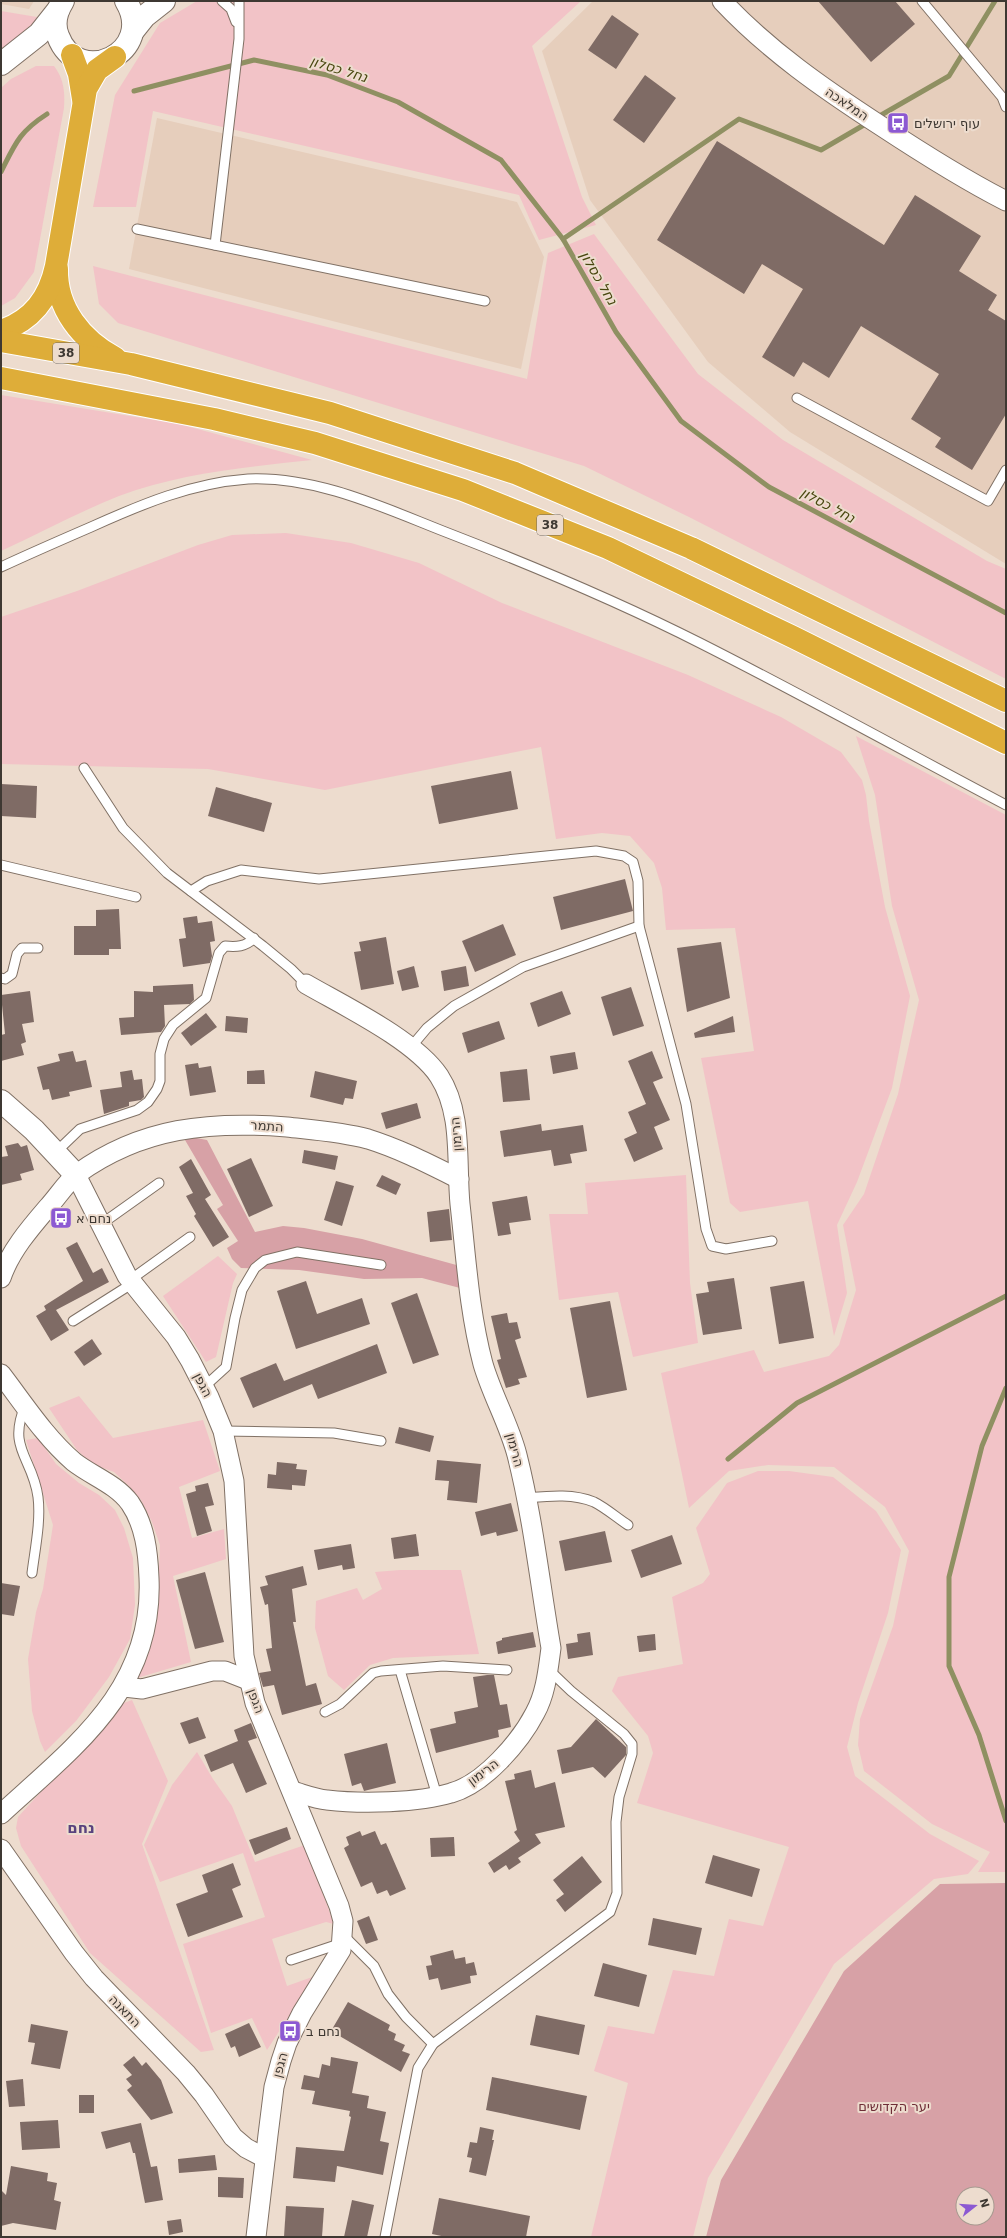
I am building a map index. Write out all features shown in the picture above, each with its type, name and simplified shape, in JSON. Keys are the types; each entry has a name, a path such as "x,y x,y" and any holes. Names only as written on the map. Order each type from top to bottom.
{"highway":[{"path":"70,54 81,83 83,106"},
{"path":"1,331 19,323 37,310 49,290 58,256 86,89 94,74 115,57"},
{"path":"58,256 59,287 67,312 74,323 82,334 104,351 131,364"},
{"name":"38","path":"1,341 131,364 330,413 515,473 691,548 1006,701"},
{"name":"38","path":"1,378 214,419 299,439 463,490 608,548 793,637 1006,743"}],"street":[{"path":"126,1 132,12 133,30"},
{"path":"6,60 45,46 56,47 70,54 93,62 104,61 115,57 126,46 133,30 145,16 164,1"},
{"name":"המלאכה","path":"722,1 776,53 849,106 934,161 1006,201"},
{"path":"60,6 56,22 57,33 61,43 70,54"},
{"path":"6,60 39,34 60,6"},
{"name":"הרימון","path":"292,1791 326,1800 380,1801 436,1796 452,1793 480,1778 508,1753 535,1713 547,1680 551,1648 517,1456 507,1421 484,1367 476,1334 459,1179 454,1112 450,1096 438,1075 422,1055 306,984"},
{"path":"1,1101 55,1152 76,1175 36,1221 17,1247 1,1278"},
{"name":"התמר","path":"76,1175 129,1144 158,1134 190,1127 235,1124 320,1130 367,1139 414,1156 459,1179"},
{"name":"הגפן","path":"76,1175 100,1224 132,1282 176,1337 204,1387 222,1431 234,1481 242,1637 248,1680 255,1703 339,1906 343,1922 343,1939 335,1962 302,2013 287,2043 274,2087 256,2237"},
{"path":"1,1374 55,1444 75,1463 115,1489 129,1503 139,1520 148,1559 148,1619 141,1648 124,1687 88,1732 1,1814"},
{"path":"124,1687 142,1689 212,1671 225,1671 248,1680"},
{"name":"התאנה","path":"1,1849 74,1953 94,1978 186,2073 204,2095 233,2137 246,2148 265,2158"}],"lane":[{"path":"222,1 231,9 237,24 239,39"},
{"path":"215,245 239,39 239,1"},
{"path":"922,1 1002,97 1006,108"},
{"path":"137,229 485,301"},
{"path":"797,398 988,501 1006,470"},
{"path":"1,567 135,508 185,490 208,484 251,479 311,485 349,496 422,522 522,562 615,602 738,662 1006,805"},
{"path":"84,768 123,828 167,873 254,938 291,969 306,984"},
{"path":"192,891 207,881 241,870 319,879 596,850 624,856 634,862 638,881 639,926 686,1104 706,1229 712,1246 726,1249 772,1241"},
{"path":"1,865 136,897"},
{"path":"411,1047 428,1028 454,1006 523,967 639,926"},
{"path":"55,1152 80,1129 137,1110 148,1102 157,1090 160,1081 160,1054 164,1039 173,1025 206,998 219,953 225,946 238,947 249,943 254,938"},
{"path":"1,978 5,979 12,974 17,954 22,948 38,948"},
{"path":"100,1224 159,1183"},
{"path":"72,1321 132,1282 190,1236"},
{"path":"204,1387 226,1367 242,1290 255,1268 265,1260 297,1252 381,1265"},
{"path":"25,1406 18,1422 17,1433 38,1496 38,1520 32,1573"},
{"path":"222,1431 334,1433 381,1441"},
{"path":"525,1498 559,1495 580,1498 594,1502 628,1525"},
{"path":"326,1712 340,1704 373,1673 442,1666 507,1670"},
{"path":"385,2237 418,2068 433,2044 610,1912 617,1893 616,1822 619,1797 632,1754 632,1744 624,1734 571,1691 548,1669"},
{"path":"400,1670 436,1796"},
{"path":"291,1960 343,1939 374,1966 388,1994 406,2017 433,2044"}],"shaded area":[{"path":"1,1 34,1 29,9 1,4"},
{"path":"197,1 581,1 532,46 582,197 596,225 539,240 519,195 153,111 136,207 93,207 115,95 160,23"},
{"path":"593,1 1006,1 1006,564 790,432 708,362 590,200 542,51"},
{"path":"1,11 43,18 1,49"},
{"path":"36,66 54,66 62,81 64,108 34,272 15,298 1,306 1,88 11,79"},
{"path":"157,118 517,202 544,257 521,369 129,269"},
{"path":"594,234 698,374 783,440 987,561 1006,569 1006,679 689,517 584,466 118,323 99,304 93,266 527,379 548,253"},
{"path":"1,395 179,424 312,460 214,472 190,476 142,488 89,509 1,551"},
{"path":"286,533 351,543 419,563 502,603 688,675 781,717 841,752 862,780 866,795 869,821 885,907 910,996 892,1088 857,1182 837,1225 847,1293 834,1336 808,1201 740,1212 730,1203 701,1058 754,1051 735,928 666,930 662,888 654,863 630,836 602,833 556,839 541,747 325,790 208,769 1,764 1,617 77,591 198,545 232,535"},
{"path":"856,736 1006,815 1006,1872 978,1872 990,1852 932,1824 864,1771 858,1745 860,1719 893,1626 909,1551 885,1507 834,1467 768,1465 729,1471 689,1508 661,1373 754,1350 764,1372 829,1356 839,1345 856,1290 843,1225 864,1194 898,1094 919,1000 892,906 875,795"},
{"path":"686,1175 690,1283 698,1343 633,1357 618,1292 559,1300 549,1214 588,1214 585,1183"},
{"path":"218,1256 237,1274 233,1283 216,1357 206,1362 163,1296"},
{"path":"79,1396 113,1438 203,1420 220,1471 179,1487 192,1538 224,1529 226,1559 173,1576 191,1662 137,1678 157,1620 160,1545 152,1522 141,1500 114,1472 92,1464 77,1450 49,1408"},
{"path":"38,1438 56,1464 79,1483 99,1495 115,1510 124,1528 133,1558 135,1605 130,1639 109,1677 76,1721 45,1752 40,1741 32,1711 28,1659 36,1612 43,1589 53,1525 26,1440"},
{"path":"758,1471 789,1471 833,1477 876,1511 901,1550 888,1613 858,1703 847,1747 855,1776 930,1834 979,1861 968,1874 934,1879 834,1964 708,2178 693,2237 591,2237 628,2083 594,2071 608,2026 654,2034 673,1970 714,1976 729,1919 763,1926 789,1847 637,1803 653,1753 648,1736 612,1691 618,1677 683,1664 672,1597 703,1583 710,1574 696,1528 727,1483"},
{"path":"400,1570 461,1570 479,1654 393,1658 370,1665 344,1690 328,1676 315,1628 316,1601 357,1588 363,1600 382,1589 375,1572"},
{"path":"132,1700 168,1781 142,1844 214,2050 201,2052 90,1953 21,1846 16,1828 18,1817 121,1704"},
{"path":"197,1752 213,1779 232,1806 255,1862 305,1845 334,1924 326,1922 272,1939 287,1986 315,1976 267,2050 252,2018 211,2033 183,1944 265,1917 243,1853 160,1882 144,1845 172,1785"}],"green space":[{"path":"191,1137 207,1140 255,1232 283,1226 304,1228 362,1239 460,1266 460,1288 422,1278 364,1279 299,1270 241,1268 232,1259 227,1248 238,1241 217,1209 223,1205 185,1140"},
{"name":"יער הקדושים","path":"1006,1883 1006,2237 706,2237 721,2180 844,1971 940,1884"}],"building":[{"path":"818,1 895,1 915,24 871,62"},
{"path":"612,15 639,34 616,69 588,50"},
{"path":"645,75 676,98 644,143 613,120"},
{"path":"717,141 884,245 915,195 981,236 959,271 997,295 988,310 1006,321 1006,414 972,470 935,447 941,438 911,419 939,374 861,326 829,378 803,362 794,377 762,357 803,289 762,264 744,294 657,240"},
{"path":"511,771 518,809 439,824 431,786"},
{"path":"1,784 37,786 36,818 1,816"},
{"path":"216,787 272,803 264,832 208,816"},
{"path":"625,879 633,911 561,930 553,897"},
{"path":"119,909 121,949 109,949 109,955 74,955 74,926 96,926 96,910"},
{"path":"197,916 198,923 212,921 215,941 210,942 212,956 210,963 183,967 179,939 186,938 183,918"},
{"path":"503,924 516,955 475,972 462,941"},
{"path":"386,937 394,984 361,990 354,952 361,951 359,942"},
{"path":"721,942 730,998 687,1012 677,948"},
{"path":"414,966 419,987 402,991 397,971"},
{"path":"466,966 469,986 444,991 441,971"},
{"path":"193,984 194,1000 190,1004 164,1005 165,1026 161,1032 121,1035 119,1018 134,1017 134,991 153,992 153,986"},
{"path":"631,987 644,1026 613,1036 601,997"},
{"path":"30,991 34,1022 22,1024 26,1042 21,1044 24,1055 1,1061 1,1035 5,1034 1,995"},
{"path":"562,991 571,1014 538,1027 530,1003"},
{"path":"206,1013 217,1027 191,1046 181,1033"},
{"path":"226,1016 248,1018 247,1033 225,1031"},
{"path":"733,1016 735,1032 695,1038 694,1033"},
{"path":"499,1021 505,1039 468,1053 462,1033"},
{"path":"73,1051 76,1062 86,1060 92,1087 69,1092 70,1096 52,1100 49,1089 43,1090 37,1067 60,1061 58,1054"},
{"path":"652,1051 663,1078 653,1082 670,1120 654,1127 663,1149 634,1162 624,1139 637,1133 628,1112 646,1104 628,1061"},
{"path":"575,1052 578,1069 553,1074 550,1056"},
{"path":"198,1063 199,1068 211,1066 216,1092 190,1096 185,1065"},
{"path":"527,1069 530,1100 503,1102 500,1072"},
{"path":"132,1070 134,1080 142,1079 144,1097 141,1100 129,1102 129,1106 104,1114 100,1090 122,1087 120,1072"},
{"path":"264,1070 265,1084 247,1084 247,1071"},
{"path":"315,1071 357,1081 353,1099 345,1098 343,1105 310,1097"},
{"path":"417,1103 421,1118 386,1129 381,1113"},
{"path":"541,1124 542,1131 583,1125 587,1151 570,1154 572,1163 554,1166 551,1150 504,1157 500,1131"},
{"path":"18,1143 21,1147 27,1145 34,1170 20,1174 22,1180 1,1185 1,1157 8,1156 5,1146"},
{"path":"304,1150 338,1156 335,1170 302,1163"},
{"path":"251,1158 273,1206 249,1217 227,1169"},
{"path":"191,1159 211,1195 205,1199 229,1237 213,1247 194,1216 196,1214 186,1196 193,1193 179,1167"},
{"path":"382,1175 401,1184 396,1195 376,1186"},
{"path":"336,1181 354,1186 342,1226 324,1220"},
{"path":"527,1196 531,1220 509,1223 511,1234 498,1236 492,1202"},
{"path":"449,1209 452,1240 430,1242 427,1212"},
{"path":"77,1242 93,1273 102,1268 109,1282 56,1310 69,1330 51,1341 36,1316 46,1310 44,1306 83,1281 66,1248"},
{"path":"734,1278 742,1329 703,1335 696,1294 709,1292 707,1282"},
{"path":"306,1281 317,1314 362,1298 370,1324 296,1349 277,1291"},
{"path":"804,1281 814,1338 779,1344 770,1287"},
{"path":"417,1293 439,1355 413,1364 391,1303"},
{"path":"610,1301 627,1390 587,1398 570,1308"},
{"path":"507,1313 509,1323 517,1322 521,1338 515,1340 527,1377 518,1379 520,1384 506,1388 497,1360 501,1359 491,1316"},
{"path":"92,1339 102,1354 84,1366 74,1352"},
{"path":"377,1344 387,1373 318,1399 312,1384 253,1408 240,1378 276,1363 284,1381"},
{"path":"399,1427 434,1436 430,1452 395,1443"},
{"path":"437,1460 481,1464 477,1503 447,1500 449,1481 435,1480"},
{"path":"277,1462 297,1464 296,1469 307,1470 305,1486 292,1485 292,1490 267,1488 268,1474 276,1475"},
{"path":"208,1483 214,1505 205,1507 212,1531 197,1536 186,1494 196,1491 195,1486"},
{"path":"511,1503 518,1531 497,1536 496,1532 481,1536 475,1512"},
{"path":"605,1531 612,1562 565,1571 559,1541"},
{"path":"416,1534 419,1556 394,1559 391,1538"},
{"path":"672,1535 682,1564 641,1578 631,1550"},
{"path":"351,1544 355,1568 343,1570 342,1565 318,1570 314,1550"},
{"path":"303,1566 307,1585 292,1589 296,1622 293,1622 306,1686 316,1683 322,1704 282,1715 274,1685 263,1687 259,1673 271,1671 266,1649 272,1648 268,1604 265,1605 260,1587 268,1585 265,1576"},
{"path":"205,1572 224,1642 195,1649 176,1580"},
{"path":"1,1583 20,1586 14,1616 1,1614"},
{"path":"533,1632 536,1647 498,1654 496,1642 502,1640 502,1638"},
{"path":"590,1632 593,1655 568,1659 566,1644 578,1642 577,1634"},
{"path":"655,1634 656,1650 639,1652 637,1636"},
{"path":"494,1675 500,1705 507,1704 511,1727 498,1730 499,1737 436,1753 430,1729 456,1723 454,1712 478,1707 473,1677"},
{"path":"198,1717 206,1738 189,1744 180,1723"},
{"path":"596,1719 626,1747 626,1755 605,1778 593,1767 562,1774 557,1750 571,1747"},
{"path":"251,1723 257,1738 248,1741 267,1784 246,1793 233,1763 211,1772 204,1755 238,1741 234,1730"},
{"path":"387,1743 396,1783 364,1791 361,1783 352,1786 344,1754"},
{"path":"531,1770 535,1788 555,1782 565,1827 535,1834 541,1843 518,1858 521,1862 509,1870 506,1865 494,1873 488,1863 520,1841 514,1832 517,1830 505,1781 515,1779 514,1774"},
{"path":"287,1827 291,1839 255,1855 249,1840"},
{"path":"360,1831 362,1836 375,1831 381,1845 386,1843 406,1889 390,1896 387,1890 377,1894 372,1882 361,1887 344,1848 349,1845 346,1837"},
{"path":"454,1837 455,1856 431,1857 430,1838"},
{"path":"713,1855 760,1869 752,1897 705,1883"},
{"path":"582,1856 602,1882 565,1912 556,1900 564,1894 553,1880"},
{"path":"233,1863 241,1885 232,1889 243,1917 188,1937 176,1904 208,1892 202,1875"},
{"path":"369,1916 378,1940 366,1944 357,1921"},
{"path":"653,1918 702,1928 696,1955 648,1945"},
{"path":"453,1950 455,1959 465,1957 466,1964 474,1962 477,1975 470,1976 471,1983 441,1990 438,1978 429,1980 426,1966 432,1965 430,1956"},
{"path":"603,1963 647,1975 639,2007 594,1996"},
{"path":"348,2002 390,2025 388,2030 396,2034 394,2040 405,2045 402,2051 410,2054 401,2072 331,2031"},
{"path":"536,2015 585,2025 579,2055 530,2045"},
{"path":"249,2023 261,2047 239,2057 235,2046 231,2048 225,2034"},
{"path":"31,2024 68,2031 60,2069 31,2064 35,2043 28,2042"},
{"path":"134,2056 142,2066 146,2062 161,2080 173,2113 151,2120 127,2090 132,2086 126,2079 132,2075 123,2065"},
{"path":"331,2057 358,2062 352,2093 369,2096 367,2108 386,2112 380,2141 389,2143 383,2175 337,2166 335,2182 293,2178 296,2147 344,2151 351,2117 349,2116 350,2111 312,2104 315,2091 301,2089 304,2075 319,2078 322,2064 330,2066"},
{"path":"492,2077 587,2096 580,2130 486,2110"},
{"path":"23,2079 25,2106 9,2107 6,2081"},
{"path":"79,2095 94,2095 94,2113 79,2113"},
{"path":"58,2120 60,2148 22,2150 20,2122"},
{"path":"141,2123 151,2167 157,2166 163,2200 145,2203 135,2153 133,2153 130,2142 106,2149 101,2132"},
{"path":"480,2127 494,2130 492,2140 494,2140 486,2176 469,2172 472,2158 467,2157 470,2142 477,2143"},
{"path":"215,2155 217,2170 179,2173 178,2159"},
{"path":"11,2166 48,2173 47,2181 57,2183 54,2200 61,2202 56,2230 13,2223 1,2226 1,2190 6,2195"},
{"path":"218,2177 244,2178 243,2198 218,2197"},
{"path":"439,2198 530,2216 526,2237 446,2237 432,2234"},
{"path":"352,2200 374,2205 367,2237 344,2237"},
{"path":"286,2206 324,2208 322,2237 284,2237"},
{"path":"181,2219 183,2232 169,2235 167,2221"}],"waterway":[{"path":"876,118 949,76 995,1"},
{"name":"נחל כסלון","path":"134,91 254,60 327,75 398,102 501,160 563,239 616,332 681,421 769,487 1006,613"},
{"name":"נחל כסלון","path":"1,172 19,139 30,127 47,114"},
{"path":"563,239 739,119 821,150 869,122"},
{"path":"728,1459 797,1403 1006,1296"},
{"path":"1006,1388 982,1446 949,1577 949,1666 979,1735 1006,1821"}],"place":[{"name":"עוף ירושלים","path":"898,123"},
{"name":"נחם א","path":"61,1218"},
{"name":"נחם ב","path":"290,2031"}],"district":[{"name":"נחם","path":"81,1828"}]}
